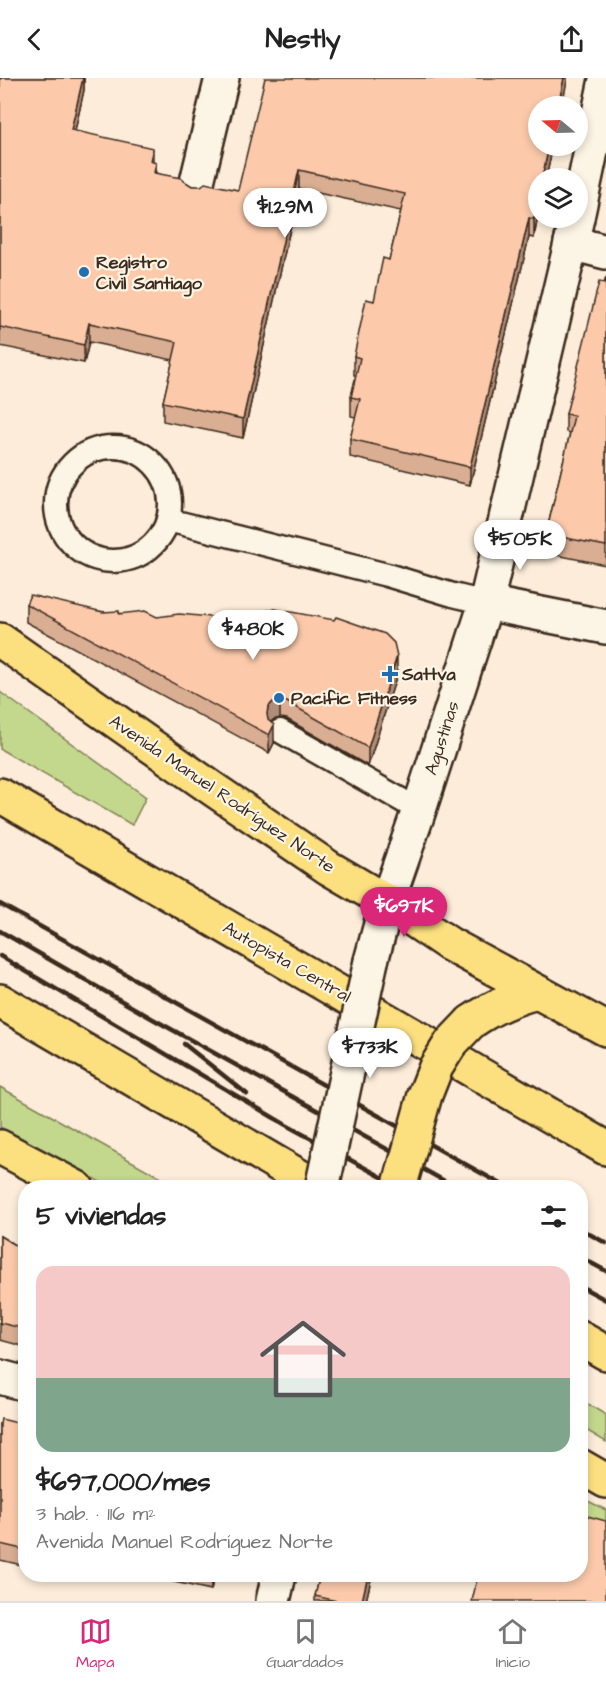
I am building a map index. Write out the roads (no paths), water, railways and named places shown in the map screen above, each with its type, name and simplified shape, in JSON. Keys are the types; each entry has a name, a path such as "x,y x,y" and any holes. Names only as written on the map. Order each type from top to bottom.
{"main road":[{"path":"196,186 222,78"},
{"name":"Agustinas","path":"587,168 606,80"},
{"name":"Agustinas","path":"322,1180 371,961 387,902 486,603 574,228"},
{"path":"578,228 606,252"},
{"path":"486,603 606,627"},
{"name":"Avenida Manuel Rodríguez Norte","path":"0,640 329,868 387,902 449,944 606,1029"},
{"name":"Autopista Central","path":"0,795 606,1148"},
{"path":"401,1180 435,1067 451,1043 471,1022 491,1008 513,998 537,992"},
{"path":"0,1001 306,1180"},
{"path":"0,1147 62,1180"},
{"path":"588,1343 606,1353"},
{"path":"0,1377 18,1382"},
{"path":"588,1471 606,1481"},
{"path":"273,1601 277,1582"}],"lane":[{"path":"119,447 139,452 155,464 166,480 170,500 168,520 160,538 146,551 127,560 107,561 88,556 72,544 62,527 57,508 58,488 67,471 82,456 99,448 119,447"},
{"path":"168,520 387,575 486,603"},
{"path":"280,731 419,810"}],"railway":[{"path":"0,904 494,1180"},
{"path":"0,931 443,1180"},
{"path":"0,956 286,1125 387,1180"},
{"path":"184,1044 247,1094"},
{"path":"588,1233 606,1243"},
{"path":"588,1261 606,1271"},
{"path":"588,1290 606,1300"}],"place":[{"name":"Registro Civil Santiago","path":"84,272"},
{"name":"Sattva","path":"390,674"},
{"name":"Pacific Fitness","path":"279,698"}]}
